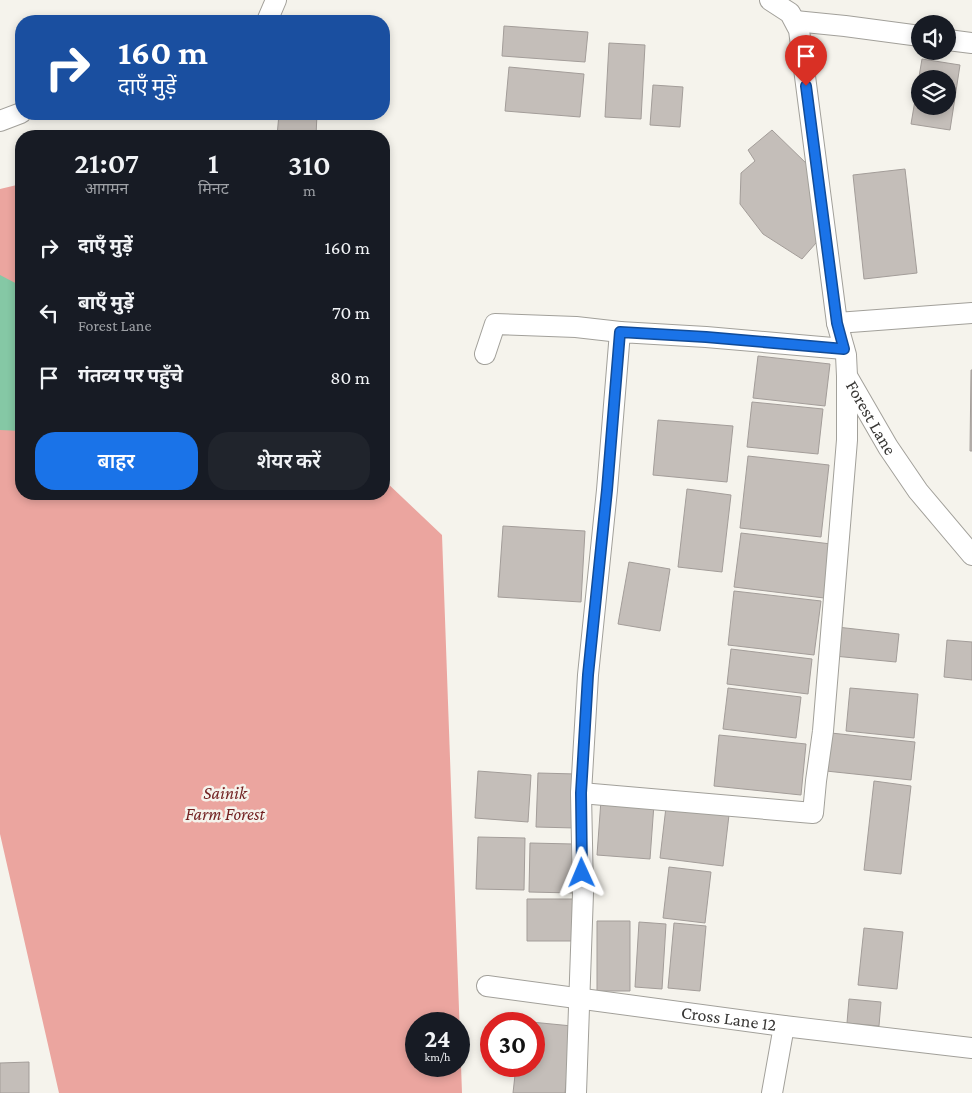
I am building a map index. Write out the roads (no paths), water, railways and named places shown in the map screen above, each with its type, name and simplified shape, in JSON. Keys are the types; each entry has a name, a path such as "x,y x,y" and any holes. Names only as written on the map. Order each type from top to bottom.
{"street":[{"path":"270,15 276,0"},
{"path":"770,0 793,11 845,26 911,35"},
{"name":"Forest Lane","path":"793,11 800,39 837,323 844,349 847,376 888,447 918,491 972,554"},
{"path":"956,41 972,43"},
{"path":"0,121 15,115"},
{"path":"837,323 972,313"},
{"path":"485,354 495,324 576,327 844,349"},
{"path":"576,1093 583,892 581,793 588,675 607,490 620,332"},
{"path":"581,793 813,813 823,731 846,450 847,376"},
{"name":"Cross Lane 12","path":"487,986 784,1026 972,1048"},
{"path":"772,1093 784,1026"}],"park label":[{"name":"Sainik Farm Forest","path":"225,803"}]}
